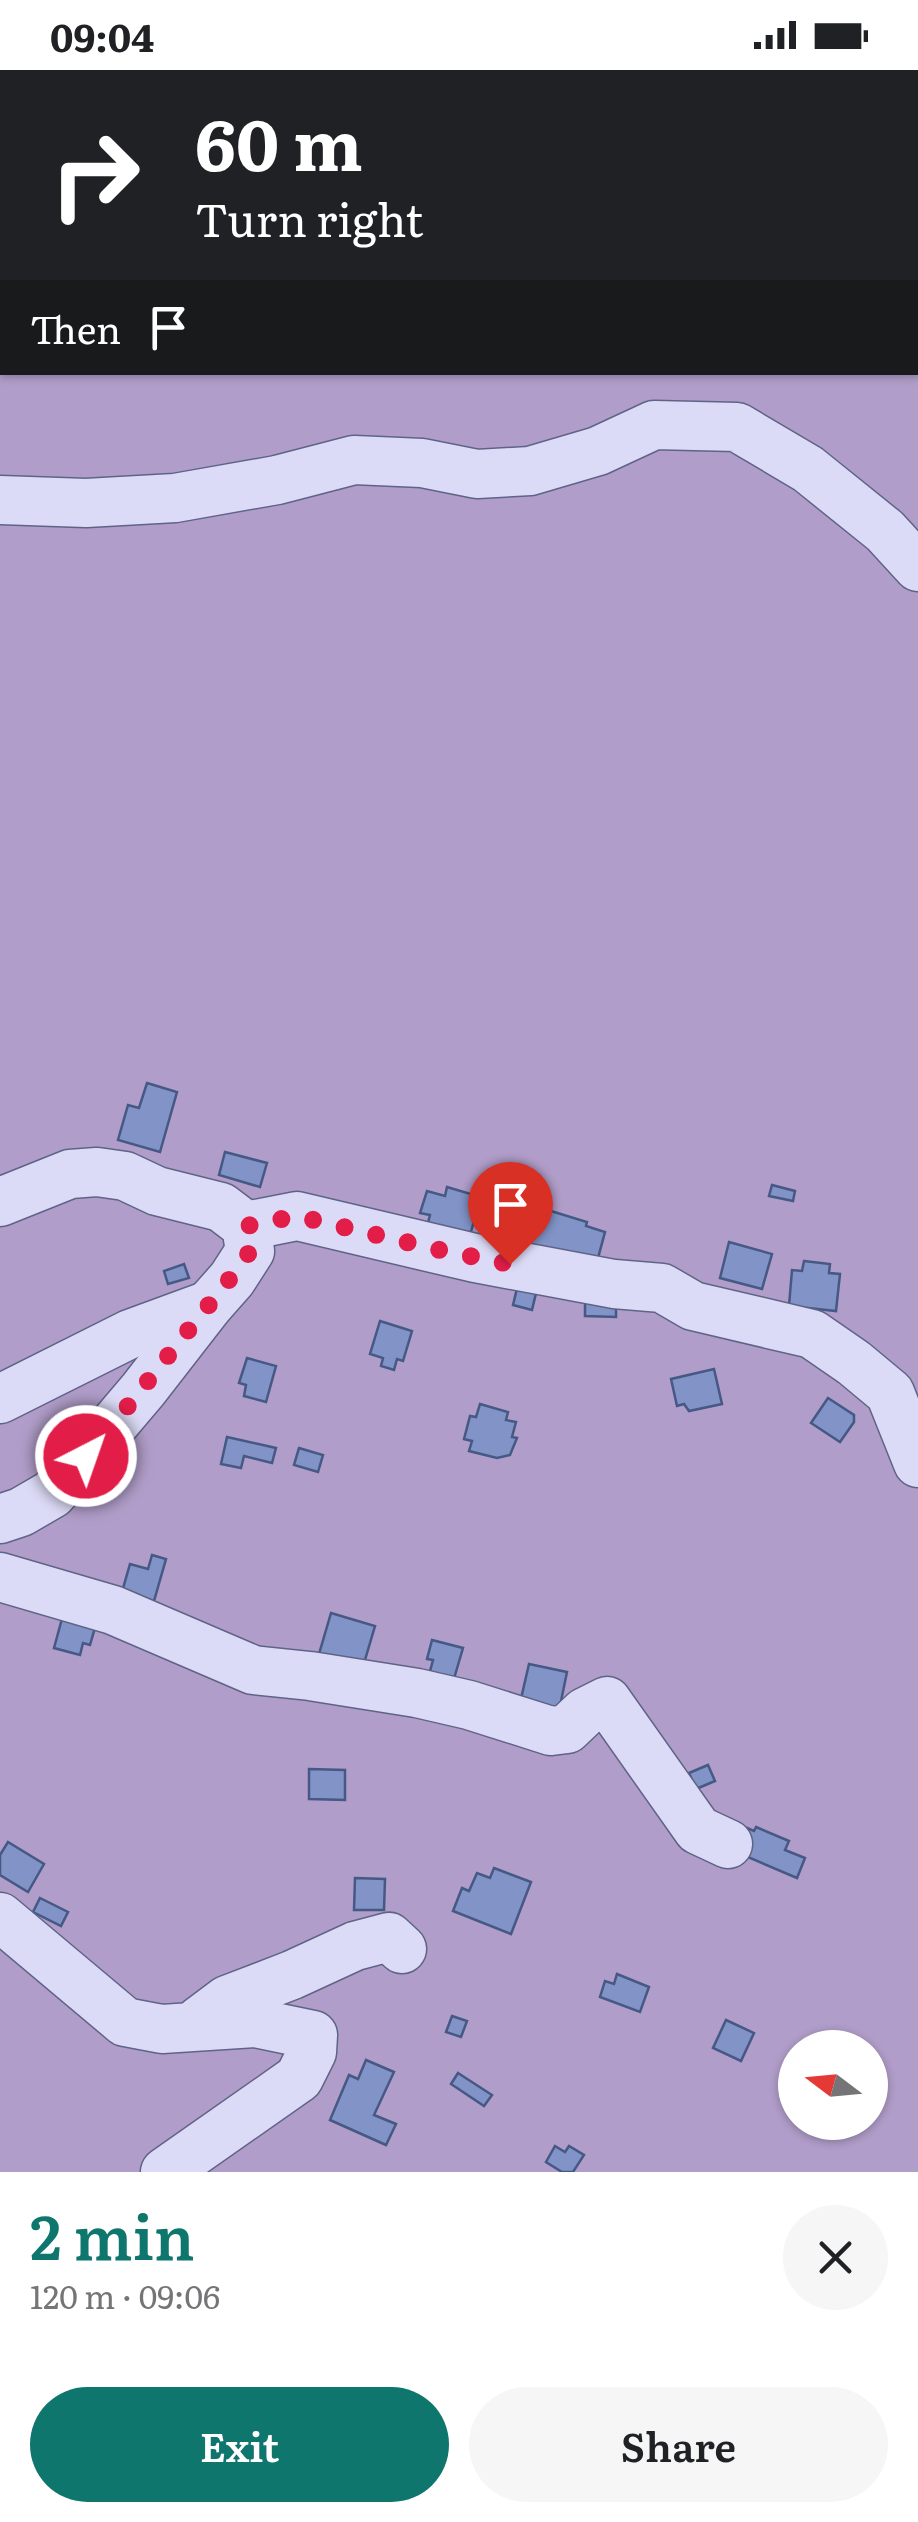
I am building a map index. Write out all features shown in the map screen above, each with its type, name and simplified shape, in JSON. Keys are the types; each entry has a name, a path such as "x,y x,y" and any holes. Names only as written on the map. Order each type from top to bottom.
{"street":[{"path":"0,500 86,503 175,498 277,480 354,460 422,462 477,474 530,471 598,451 654,425 737,427 808,469 885,531 918,567"},
{"path":"0,1202 70,1174 125,1176 157,1192 221,1208 246,1226 250,1251 143,1390 52,1494 0,1519"},
{"path":"246,1226 297,1216 474,1258 614,1284 662,1288 693,1306 812,1334 890,1393 918,1462"},
{"path":"0,1399 130,1334 209,1304"},
{"path":"0,1577 113,1610 253,1670 417,1694 551,1731 566,1729 584,1712 607,1701 698,1830 728,1844"},
{"path":"0,1917 125,2022 162,2029 255,2023 314,2035 312,2052 300,2078 165,2172"},
{"path":"192,2026 227,2000 354,1946 389,1937 402,1950"}],"shaded area":[{"path":"0,375 918,375 918,2172 0,2172"}],"building":[{"path":"147,1083 177,1092 160,1152 118,1140 128,1105 139,1108"},
{"path":"225,1152 267,1163 260,1187 219,1175"},
{"path":"772,1185 795,1191 793,1201 769,1196"},
{"path":"447,1187 481,1197 470,1235 428,1223 430,1215 420,1213 427,1191 445,1196"},
{"path":"538,1207 587,1222 586,1226 605,1232 595,1269 527,1245"},
{"path":"729,1242 772,1254 762,1289 720,1278"},
{"path":"804,1261 830,1264 829,1273 840,1274 836,1311 789,1306 792,1270 802,1271"},
{"path":"184,1264 189,1278 168,1284 164,1271"},
{"path":"519,1280 538,1285 532,1310 513,1305"},
{"path":"585,1298 616,1298 616,1317 585,1316"},
{"path":"380,1321 412,1331 403,1361 397,1359 394,1370 381,1366 383,1358 370,1354"},
{"path":"247,1358 276,1366 266,1402 244,1396 246,1385 239,1383"},
{"path":"714,1369 722,1404 689,1411 684,1404 677,1406 671,1379"},
{"path":"828,1398 854,1415 854,1422 840,1442 811,1423"},
{"path":"480,1404 508,1412 506,1420 516,1422 512,1437 517,1438 510,1455 497,1458 469,1451 472,1441 464,1439 470,1416 476,1417"},
{"path":"227,1437 276,1448 272,1463 244,1456 241,1468 221,1464"},
{"path":"299,1448 323,1455 318,1472 294,1465"},
{"path":"152,1555 166,1559 154,1601 122,1592 130,1564 148,1569"},
{"path":"331,1613 375,1626 362,1670 319,1654"},
{"path":"63,1615 96,1624 90,1645 83,1643 80,1655 54,1648"},
{"path":"432,1640 463,1648 453,1682 429,1675 433,1660 427,1659"},
{"path":"529,1664 567,1672 559,1711 520,1703"},
{"path":"708,1765 715,1781 696,1789 689,1773"},
{"path":"309,1769 345,1770 345,1800 309,1799"},
{"path":"756,1827 789,1841 785,1850 805,1858 797,1878 743,1855 742,1841 747,1828 754,1831"},
{"path":"8,1842 44,1864 28,1892 0,1875 0,1855"},
{"path":"494,1868 531,1882 511,1934 453,1911 462,1888 469,1891 477,1873 490,1878"},
{"path":"355,1878 385,1879 384,1910 354,1910"},
{"path":"40,1898 68,1912 61,1926 33,1912"},
{"path":"617,1974 649,1987 640,2012 600,1997 605,1981 614,1984"},
{"path":"452,2016 467,2021 461,2037 446,2032"},
{"path":"726,2020 754,2033 741,2061 713,2048"},
{"path":"366,2060 394,2072 374,2115 396,2124 386,2145 330,2120 349,2075 358,2079"},
{"path":"458,2073 492,2095 484,2106 451,2084"},
{"path":"555,2146 565,2152 569,2146 584,2155 573,2172 562,2172 546,2162"}],"route":[{"path":"86,1456 232,1279 250,1251 246,1226 297,1216 510,1264"}]}
